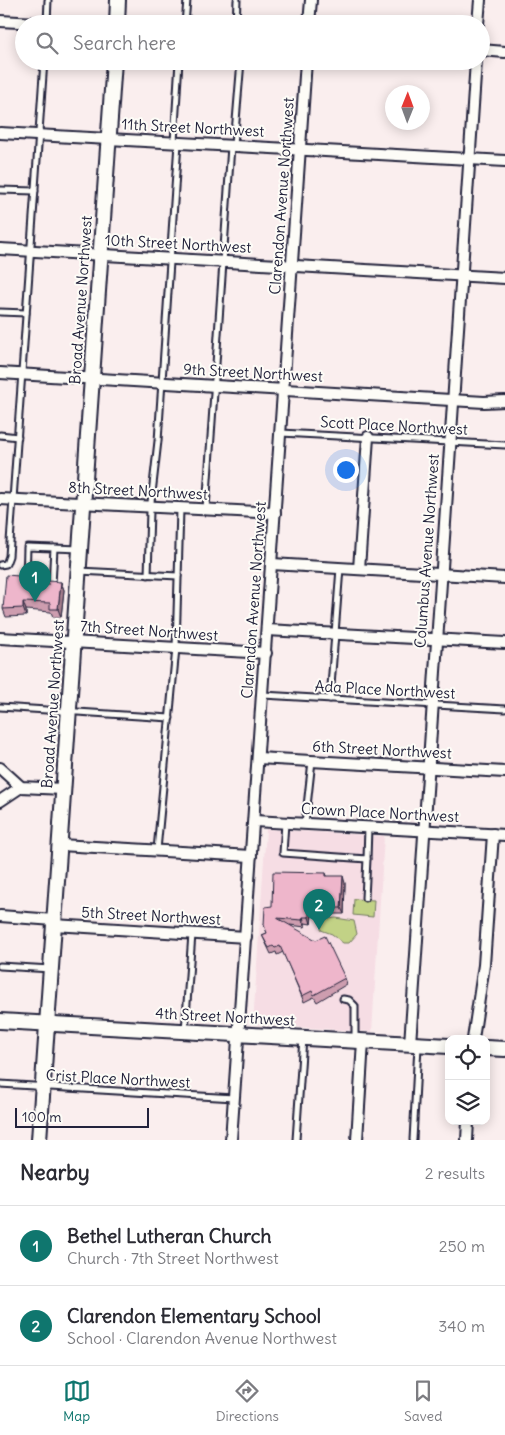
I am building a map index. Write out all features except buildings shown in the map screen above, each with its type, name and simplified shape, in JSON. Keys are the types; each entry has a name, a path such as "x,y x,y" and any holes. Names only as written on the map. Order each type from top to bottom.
{"street":[{"path":"117,15 118,0"},
{"path":"310,15 311,0"},
{"path":"479,15 480,0"},
{"path":"0,21 15,22"},
{"path":"490,51 505,52"},
{"name":"Broad Avenue Northwest","path":"39,1140 113,70"},
{"name":"Clarendon Avenue Northwest","path":"231,1140 305,70"},
{"name":"Columbus Avenue Northwest","path":"414,1044 424,830 436,639 475,70"},
{"name":"11th Street Northwest","path":"0,133 505,161"},
{"name":"10th Street Northwest","path":"0,249 505,278"},
{"name":"9th Street Northwest","path":"0,373 453,400 505,401"},
{"path":"359,570 368,437"},
{"name":"8th Street Northwest","path":"0,499 275,513"},
{"path":"272,564 505,578"},
{"path":"267,630 505,644"},
{"name":"7th Street Northwest","path":"0,638 266,654"},
{"name":"6th Street Northwest","path":"258,758 505,772"},
{"path":"0,768 21,787"},
{"path":"0,801 21,787 64,789"},
{"name":"Crown Place Northwest","path":"254,821 505,835"},
{"path":"474,1035 482,978 493,834"},
{"path":"60,845 251,856"},
{"name":"5th Street Northwest","path":"0,916 54,923 246,937"},
{"name":"4th Street Northwest","path":"0,1021 445,1046"},
{"path":"357,1140 359,1041"},
{"path":"490,1048 505,1049"},
{"path":"467,1140 468,1125"}],"lane":[{"path":"47,15 48,0"},
{"path":"186,15 187,0"},
{"path":"236,15 237,0"},
{"path":"3,565 8,556 13,500 43,70"},
{"path":"148,575 162,383 179,70"},
{"path":"206,510 223,262 239,70"},
{"path":"0,190 35,192"},
{"path":"0,312 26,313"},
{"name":"Scott Place Northwest","path":"281,432 505,445"},
{"path":"0,435 18,437"},
{"path":"157,851 176,648 180,509"},
{"path":"54,548 52,585 26,582 27,547 54,548 80,549"},
{"path":"330,699 340,568"},
{"path":"79,571 178,576"},
{"name":"Ada Place Northwest","path":"263,695 505,709"},
{"path":"0,707 170,718"},
{"path":"305,824 312,761"},
{"path":"284,823 283,853 367,859"},
{"path":"365,898 368,827"},
{"path":"186,1031 192,934"},
{"path":"0,966 51,969"},
{"path":"343,999 349,1000 355,1006 359,1041"},
{"path":"296,1140 303,1038"},
{"path":"413,1140 414,1044"},
{"name":"Crist Place Northwest","path":"0,1084 234,1098"}],"shaded area":[{"path":"266,829 384,836 372,1032 253,1024"}],"green space":[{"path":"354,899 374,900 373,917 353,915"},
{"path":"336,918 354,921 357,934 349,943 343,943 332,934 321,930 322,923 327,919"}],"place":[{"name":"Bethel Lutheran Church","path":"35,602"},
{"name":"Clarendon Elementary School","path":"319,930"}]}
